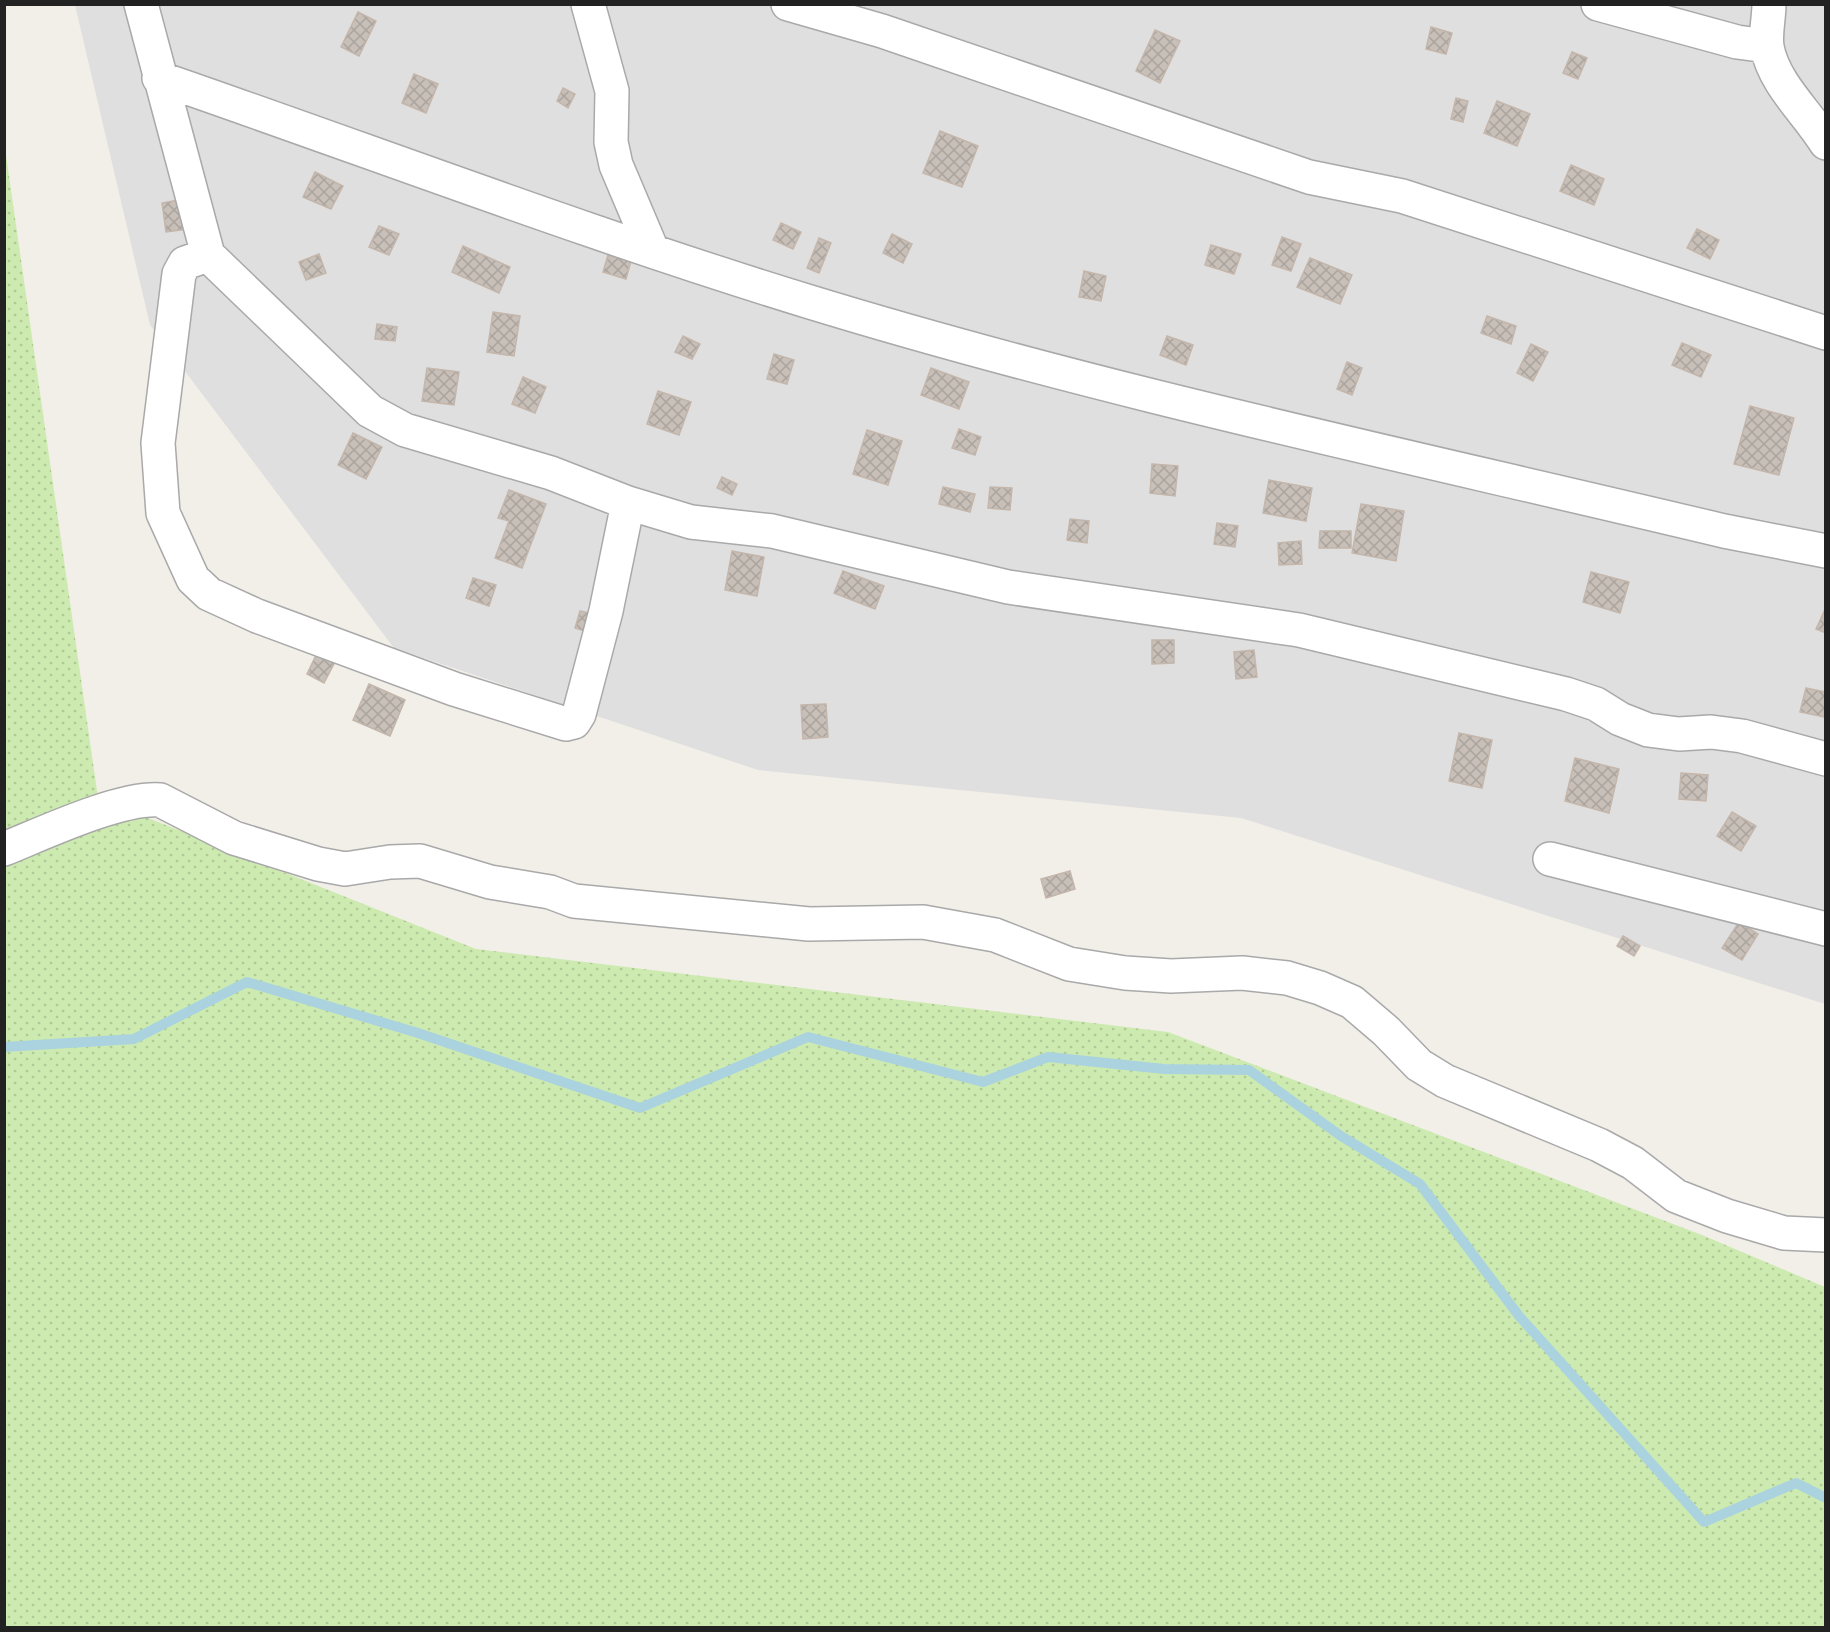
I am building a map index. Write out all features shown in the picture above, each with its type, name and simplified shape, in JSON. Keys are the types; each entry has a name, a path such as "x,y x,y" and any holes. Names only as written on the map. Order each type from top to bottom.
{"street":[{"path":"141,4 208,255 370,411 405,430 541,470 628,503 691,522 772,531 1008,587 1299,630 1566,694 1596,704 1620,719 1648,730 1679,734 1711,732 1742,736 1826,759"},
{"path":"588,4 612,91 611,142 616,165 652,250"},
{"path":"788,4 882,31 1309,177 1402,196 1826,333"},
{"path":"1598,4 1737,42 1767,46"},
{"path":"1770,4 1767,46 1780,81 1811,119 1826,143"},
{"path":"159,78 652,250 810,302 1064,373 1724,531 1826,551"},
{"path":"208,255 185,263 179,274 158,443 163,513 193,579 209,594 257,616 454,689 566,724 574,722 579,714 606,611 628,503"},
{"path":"4,849 89,815 150,799 160,800 234,838 318,864 345,869 390,862 420,861 490,882 550,892 574,901 809,924 923,922 995,935 1069,964 1125,974 1171,976 1242,973 1287,978 1320,988 1352,1002 1386,1031 1419,1065 1445,1081 1634,1163 1676,1196 1727,1216 1784,1233 1826,1235"},
{"path":"1550,859 1826,928"}],"shaded area":[{"path":"75,5 1825,5 1825,1004 1241,818 758,770 394,648 150,325"}],"green space":[{"path":"4,141 98,798 476,949 1168,1032 1702,1235 1825,1287 1825,1627 5,1627"}],"building":[{"path":"358,12 376,21 359,56 341,47"},
{"path":"1431,27 1452,33 1446,54 1426,49"},
{"path":"1155,30 1180,41 1160,83 1136,71"},
{"path":"1572,52 1587,58 1578,79 1563,73"},
{"path":"414,74 438,84 426,113 402,103"},
{"path":"563,88 575,94 568,108 557,101"},
{"path":"1456,98 1468,101 1463,122 1451,119"},
{"path":"1497,101 1530,114 1517,146 1484,133"},
{"path":"940,131 978,146 962,187 923,173"},
{"path":"1571,165 1604,179 1594,205 1560,191"},
{"path":"315,172 343,186 331,209 303,197"},
{"path":"184,199 188,229 166,232 162,203"},
{"path":"781,223 801,232 793,249 773,240"},
{"path":"379,226 399,234 389,255 369,247"},
{"path":"1697,229 1719,240 1710,259 1687,248"},
{"path":"892,234 912,244 903,263 883,253"},
{"path":"1282,237 1301,244 1291,271 1272,265"},
{"path":"819,238 831,243 819,273 807,268"},
{"path":"1211,245 1241,254 1234,274 1205,265"},
{"path":"463,246 510,267 499,293 452,272"},
{"path":"319,254 326,273 306,280 299,262"},
{"path":"608,255 631,261 626,279 603,272"},
{"path":"1310,258 1352,275 1340,304 1297,287"},
{"path":"1084,271 1106,276 1101,301 1079,297"},
{"path":"493,312 520,316 514,356 487,352"},
{"path":"1487,316 1516,326 1511,344 1481,333"},
{"path":"377,324 397,327 395,341 375,339"},
{"path":"683,336 700,344 692,359 675,352"},
{"path":"1167,336 1193,345 1186,365 1160,355"},
{"path":"1682,343 1711,355 1701,377 1672,365"},
{"path":"1531,344 1548,352 1533,381 1517,373"},
{"path":"774,354 794,360 787,384 767,379"},
{"path":"1347,362 1362,368 1352,395 1337,389"},
{"path":"427,368 459,372 454,405 422,401"},
{"path":"931,368 969,382 959,409 921,395"},
{"path":"523,377 546,387 535,413 512,404"},
{"path":"658,391 691,402 679,435 647,424"},
{"path":"1750,406 1794,418 1779,475 1734,464"},
{"path":"959,429 981,437 975,455 952,448"},
{"path":"867,430 902,441 888,485 853,474"},
{"path":"353,433 382,447 366,479 338,465"},
{"path":"1152,464 1178,466 1175,496 1150,493"},
{"path":"722,477 737,484 732,495 717,488"},
{"path":"1269,480 1312,488 1306,521 1263,513"},
{"path":"943,487 975,494 970,512 939,504"},
{"path":"990,487 1012,488 1010,510 988,508"},
{"path":"509,490 546,504 522,568 495,558 509,521 498,518"},
{"path":"1361,504 1404,511 1396,561 1352,553"},
{"path":"1070,519 1089,521 1087,543 1067,540"},
{"path":"1217,523 1238,526 1235,547 1214,544"},
{"path":"1320,531 1351,531 1351,548 1319,548"},
{"path":"1301,541 1302,564 1279,565 1278,543"},
{"path":"732,551 764,557 757,596 725,590"},
{"path":"843,571 884,586 875,609 834,593"},
{"path":"1591,572 1629,582 1620,613 1583,602"},
{"path":"473,578 496,585 489,606 466,598"},
{"path":"1826,607 1826,633 1816,629"},
{"path":"580,611 599,615 594,634 575,628"},
{"path":"1152,640 1174,640 1174,663 1152,664"},
{"path":"319,649 337,658 324,683 307,674"},
{"path":"1254,650 1257,677 1236,679 1234,652"},
{"path":"369,684 405,700 390,736 353,720"},
{"path":"1806,688 1826,692 1825,717 1800,712"},
{"path":"826,704 828,737 803,739 801,705"},
{"path":"1459,733 1492,740 1482,788 1449,781"},
{"path":"1575,758 1619,769 1609,813 1565,801"},
{"path":"1681,773 1708,775 1706,801 1679,799"},
{"path":"1732,812 1756,826 1741,851 1717,836"},
{"path":"1070,871 1075,889 1046,898 1041,879"},
{"path":"1739,922 1758,934 1742,960 1722,948"},
{"path":"1623,936 1640,946 1634,956 1617,946"}],"waterway":[{"path":"4,1047 134,1039 247,982 418,1033 640,1108 808,1037 983,1082 1048,1057 1164,1069 1249,1070 1341,1136 1420,1184 1519,1316 1704,1522 1796,1483 1826,1498"}]}
